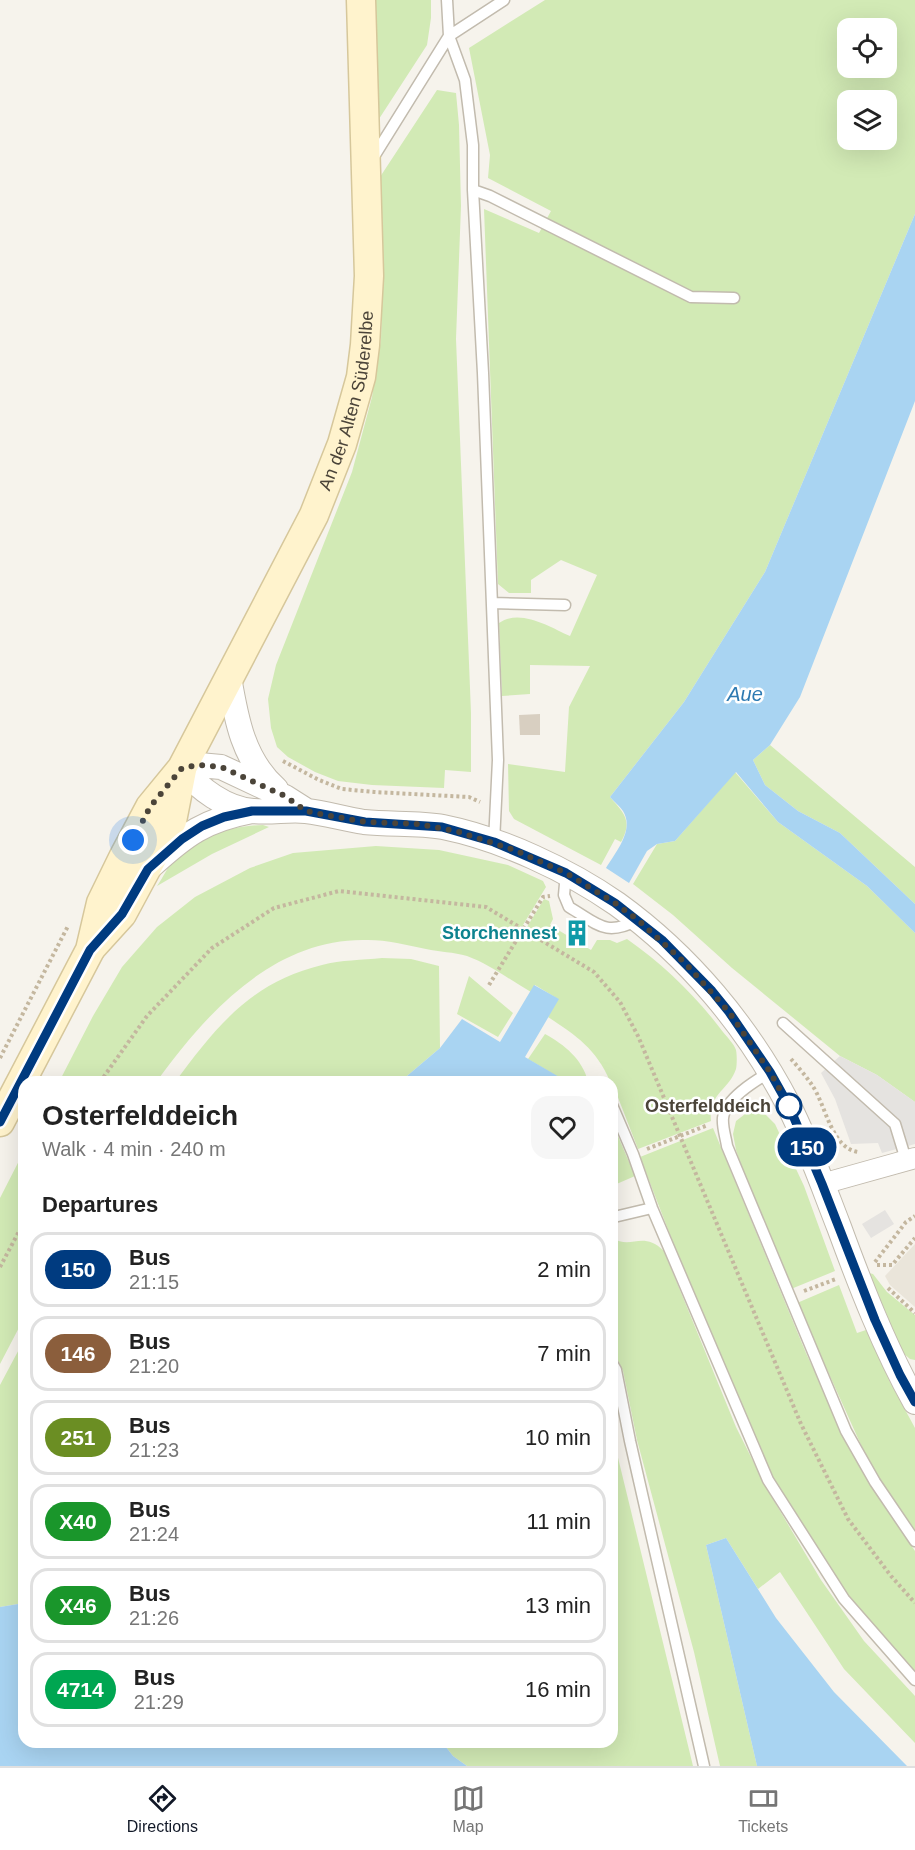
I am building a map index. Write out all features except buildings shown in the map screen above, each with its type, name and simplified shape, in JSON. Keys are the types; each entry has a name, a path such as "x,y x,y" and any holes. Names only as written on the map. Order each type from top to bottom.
{"main road":[{"name":"An der Alten Süderelbe","path":"182,768 314,515 332,473 361,377 368,314 369,276 361,0"},
{"path":"24,1076 90,950 122,914 148,869 172,821 182,768"},
{"path":"90,950 101,903 124,856 150,807 182,768"},
{"path":"0,1122 18,1088"}],"street":[{"path":"229,677 237,720 251,757 268,782 306,811"},
{"path":"182,768 199,765 221,767 285,796"},
{"path":"182,768 211,795 252,811"},
{"path":"148,869 182,839 202,826 224,817 252,811 306,811 365,822 442,827 494,842 566,873 615,903 662,940 712,991 770,1072 789,1106 855,1271 904,1373 915,1402"},
{"path":"822,1184 910,1159"}],"lane":[{"path":"447,0 449,36 465,80 473,145 473,190 498,760 494,842"},
{"path":"366,171 449,36 504,0"},
{"path":"473,190 490,196 690,297 734,298"},
{"path":"492,603 565,605"},
{"path":"783,1023 895,1124 910,1159"},
{"path":"770,1072 730,1102 722,1120 727,1146 846,1431 875,1482 915,1541"},
{"path":"618,1119 652,1209 768,1480 844,1599 915,1680"},
{"path":"618,1216 652,1209"},
{"path":"618,1380 704,1766"}],"path":[{"path":"280,759 297,770 342,789 469,796 481,802 495,814"},
{"path":"104,1076 147,1016 212,948 274,908 339,891 486,906 594,972 620,1002 638,1036 801,1424 848,1519 891,1576 915,1603"},
{"path":"489,985 543,897"},
{"path":"633,1154 722,1120"},
{"path":"872,1265 906,1222 915,1216"},
{"path":"0,1267 18,1233"},
{"path":"872,1265 892,1265 915,1238"},
{"path":"872,1265 876,1273"},
{"path":"789,1297 840,1277"},
{"path":"883,1284 915,1313"}],"shaded area":[{"path":"840,1056 877,1075 915,1102 915,1144 882,1153 878,1143 851,1144 835,1099 821,1073"},
{"path":"885,1210 894,1224 871,1238 862,1224"},
{"path":"915,1244 915,1307 890,1285 885,1276"}],"green space":[{"path":"374,0 431,0 427,45 377,122"},
{"path":"545,0 915,0 915,214 765,572 684,702 610,797 623,813 626,828 621,842 615,839 601,865 514,819 509,811 508,764 565,772 569,707 590,666 530,665 530,694 502,696 499,623 516,617 525,618 535,620 570,636 597,575 561,560 531,580 531,593 509,593 498,584 484,209 539,233 551,211 488,178 490,155 469,48"},
{"path":"437,90 456,93 459,125 461,206 456,339 471,713 471,772 445,770 444,788 338,781 315,772 288,757 277,747 271,728 268,699 276,665 352,472 372,397 381,339 383,273 380,177"},
{"path":"770,745 915,867 915,904 840,833 798,811 765,785 753,760"},
{"path":"735,772 778,822 867,886 915,933 915,1102 877,1075 840,1056 633,884 657,844 675,841"},
{"path":"263,825 269,827 212,854 157,886 173,861 185,850 205,838 239,827"},
{"path":"376,846 439,850 508,865 543,881 546,887 523,925 527,927 544,899 549,901 553,919 550,925 591,950 597,940 610,940 617,943 627,939 678,981 734,1045 736,1069 713,1104 711,1121 638,1149 618,1097 618,1076 608,1076 585,1044 548,1017 558,999 535,985 531,992 467,956 375,940 334,942 303,951 274,965 221,1005 198,1029 161,1076 62,1076 93,1016 122,967 157,927 195,897 250,868 293,853"},
{"path":"382,958 411,959 439,966 440,1048 407,1076 180,1076 221,1025 255,995 297,973 344,961"},
{"path":"469,976 513,1013 498,1037 457,1014"},
{"path":"545,1034 572,1053 586,1076 557,1076 528,1059"},
{"path":"749,1111 766,1115 775,1124 804,1186 835,1271 791,1289 747,1183 736,1150 733,1134 736,1121"},
{"path":"713,1128 806,1353 844,1435 871,1485 915,1551 915,1680 844,1593 766,1467 701,1315 640,1157"},
{"path":"618,1136 635,1176 618,1183"},
{"path":"18,1163 18,1330 0,1364 0,1198"},
{"path":"618,1241 649,1242 664,1251 736,1427 767,1489 821,1580 864,1641 915,1696 915,1743 844,1669 780,1572 758,1589 726,1538 706,1545 757,1766 720,1766 694,1652 637,1440 623,1371 618,1361"},
{"path":"869,1273 873,1274 887,1292 915,1315 915,1360 903,1353"},
{"path":"839,1285 857,1333 866,1330 915,1428 915,1532 882,1484 861,1445 797,1303"},
{"path":"18,1351 18,1604 0,1607 0,1385"},
{"path":"618,1458 693,1766 467,1766 453,1756 447,1748 618,1748"}],"water":[{"name":"Aue","path":"915,214 915,401 800,697 770,745 753,760 765,785 798,811 840,833 915,904 915,933 867,886 778,822 736,772 675,841 657,844 647,851 629,883 606,868 622,841 627,826 623,811 610,797 684,702 765,572"},
{"path":"534,985 559,999 525,1057 558,1076 407,1076 440,1048 462,1019 500,1042"},
{"path":"726,1538 776,1618 834,1692 907,1766 757,1766 706,1545"},
{"path":"18,1604 18,1748 447,1748 453,1756 467,1766 0,1766 0,1607"}],"bus line":[{"name":"150","path":"24,1076 90,950 122,914 148,869 182,839 202,826 224,817 252,811 306,811 365,822 442,827 494,842 566,873 615,903 662,940 712,991 729,1012 770,1072 789,1106 803,1136 875,1320 915,1402"},
{"name":"150","path":"0,1122 18,1088"}],"place":[{"name":"Storchennest","path":"577,933"},
{"name":"Osterfelddeich","path":"789,1106"}],"route":[{"path":"133,840 150,807 182,768 206,765 221,767 285,796 306,811 365,822 442,827 514,850 589,886 638,920 662,940 712,991 729,1012 770,1072 789,1106"}]}
